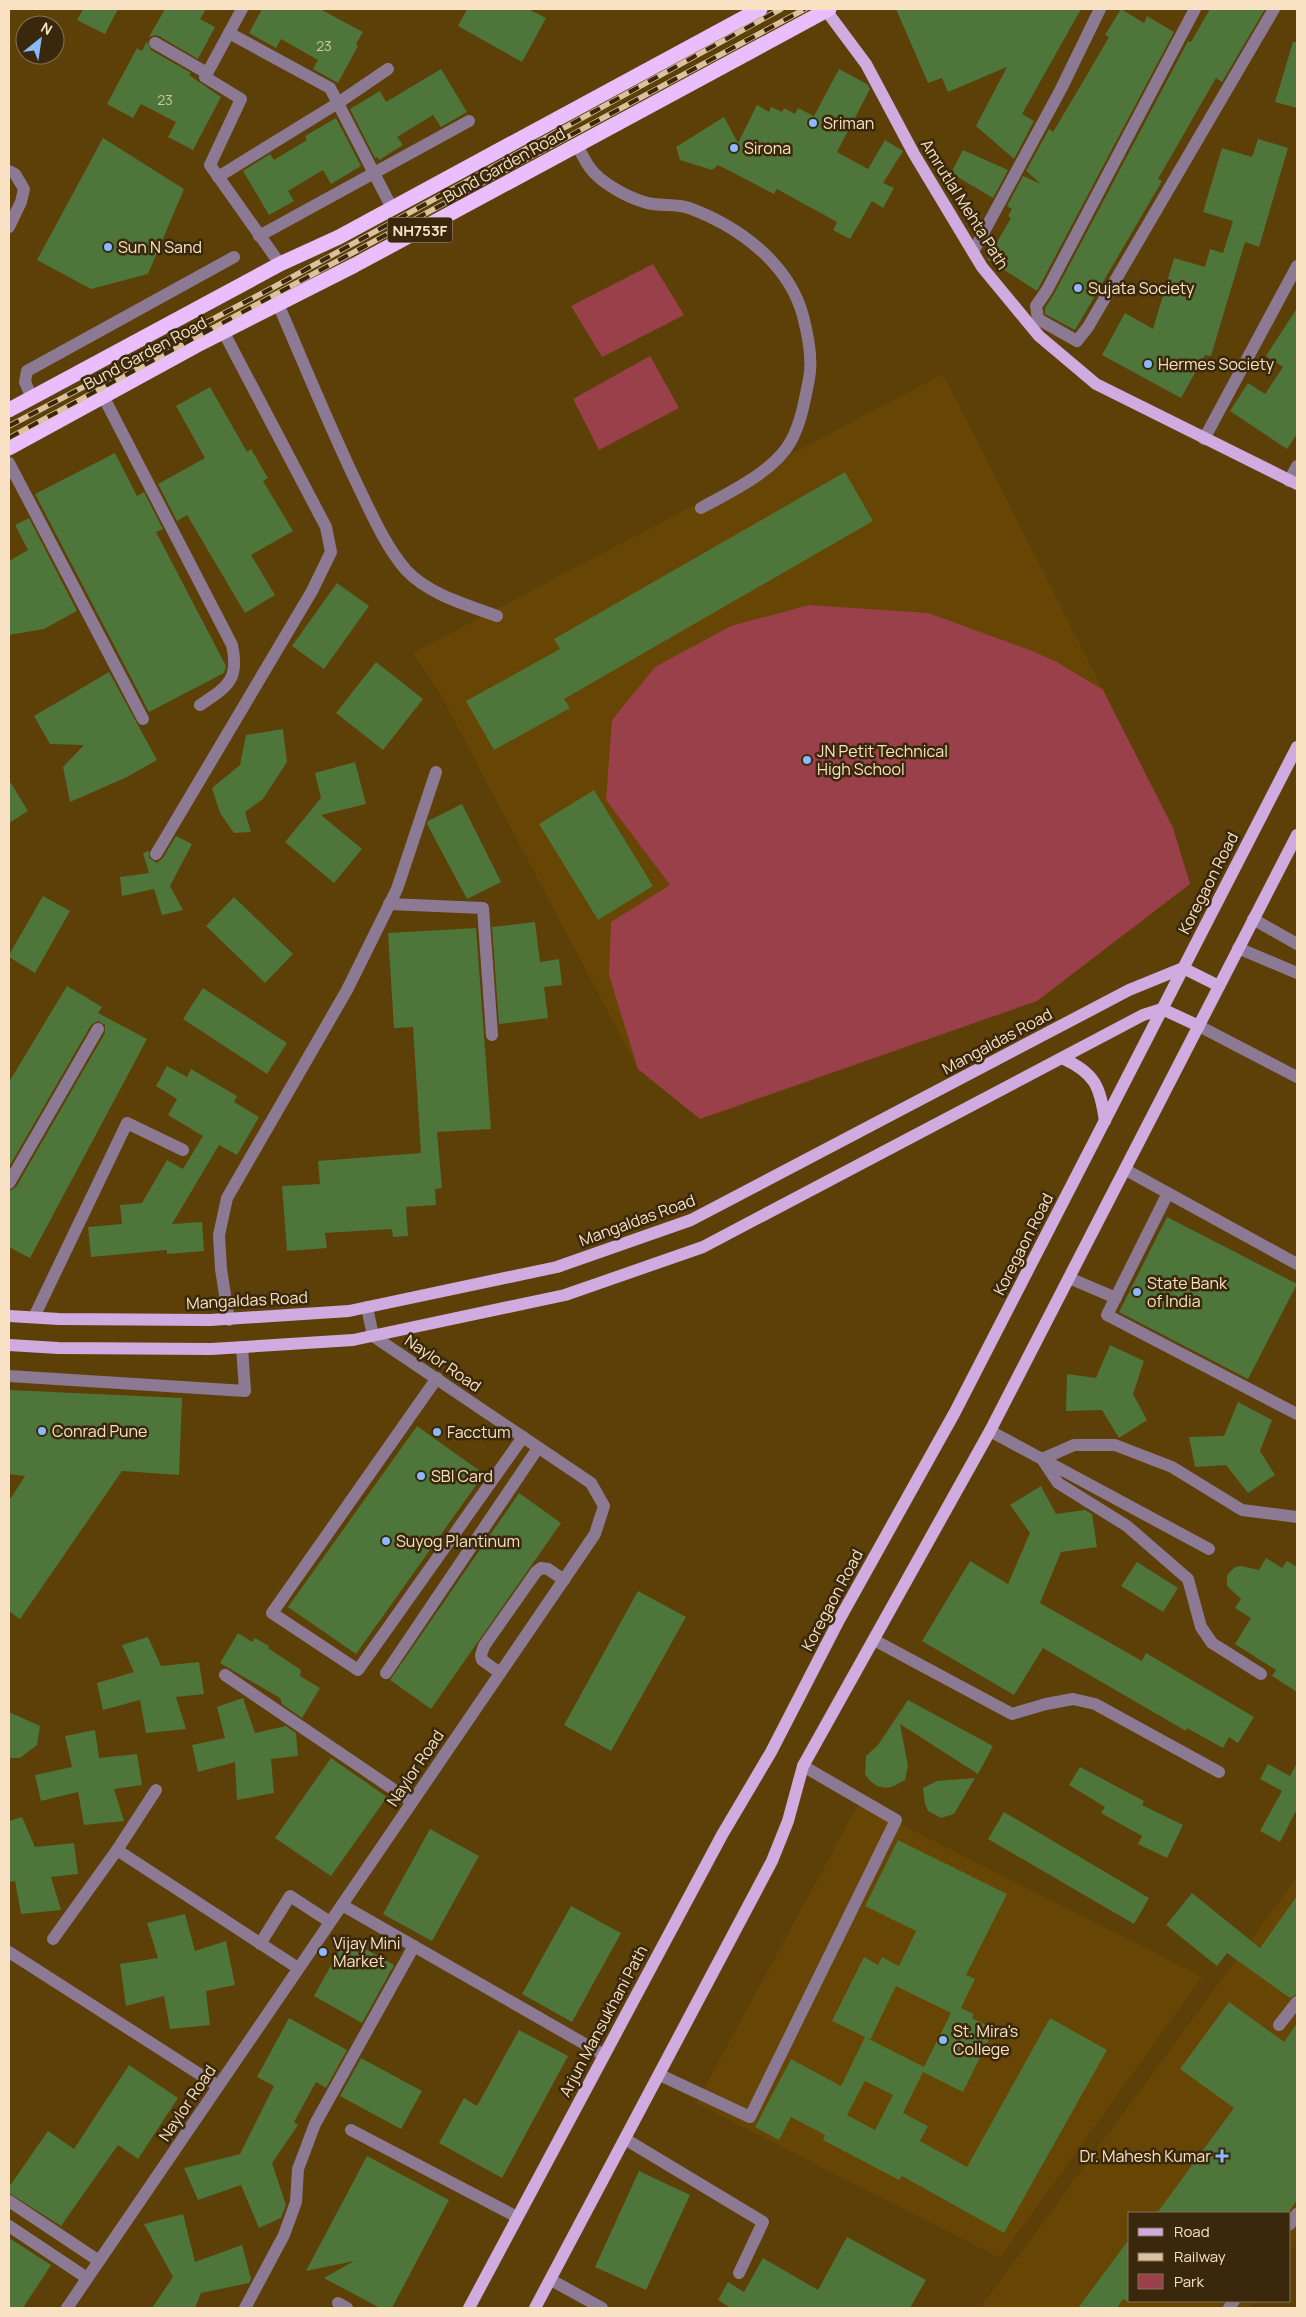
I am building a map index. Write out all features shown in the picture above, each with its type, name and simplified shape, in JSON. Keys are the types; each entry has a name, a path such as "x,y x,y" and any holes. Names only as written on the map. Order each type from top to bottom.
{"highway":[{"name":"Bund Garden Road","path":"9,410 280,264 339,237 760,9"},
{"name":"Bund Garden Road","path":"9,448 223,331 355,265 826,9"}],"main road":[{"name":"Amrutlal Mehta Path","path":"826,9 866,64 914,154 982,267 1039,336 1096,384 1293,483"},
{"name":"Koregaon Road","path":"772,1752 838,1620 955,1412 1297,746"},
{"path":"535,2308 772,1862 788,1821 803,1766 990,1431 1296,839"},
{"path":"1183,968 1219,986"},
{"name":"Mangaldas Road","path":"9,1316 68,1319 229,1320 349,1311 557,1267 691,1220 1129,990 1183,968"},
{"path":"9,1345 58,1348 211,1349 353,1340 565,1295 703,1247 1143,1016 1162,1009 1199,1026"},
{"path":"1062,1058 1082,1067 1095,1083 1102,1101 1104,1121"},
{"name":"Arjun Mansukhani Path","path":"469,2308 722,1835 772,1752"}],"street":[{"path":"242,9 204,77 241,99 210,165 280,264"},
{"path":"973,252 1060,89 1100,9"},
{"path":"1195,9 1047,290 1036,306 1038,318 1064,336 1077,341 1088,327 1274,9"},
{"path":"229,33 330,88 392,208"},
{"path":"155,43 207,73"},
{"path":"218,177 338,103 388,69"},
{"path":"259,236 469,122"},
{"path":"577,145 591,170 619,190 645,202 687,207 722,222 751,242 782,272 798,299 807,333 811,370 802,409 791,441 779,457 747,482 701,508"},
{"path":"9,171 15,174 24,189 21,202 9,227"},
{"path":"32,398 25,382 27,371 234,257"},
{"path":"1204,439 1297,266"},
{"path":"278,304 341,452 375,521 407,570 427,586 464,604 497,616"},
{"path":"156,854 312,591 331,552 326,527 223,331"},
{"path":"103,396 232,645 236,663 233,675 225,689 200,705"},
{"path":"9,464 144,719"},
{"path":"1293,483 1297,466"},
{"path":"229,1320 219,1235 227,1198 347,990 397,888 436,772"},
{"path":"389,904 484,908 492,1035"},
{"path":"1253,919 1297,944"},
{"path":"1238,948 1297,973"},
{"path":"1199,1026 1297,1077"},
{"path":"9,1183 98,1029"},
{"path":"34,1317 127,1123 183,1150"},
{"path":"1126,1170 1297,1264"},
{"path":"1168,1193 1107,1315 1297,1414"},
{"path":"1069,1278 1116,1298"},
{"path":"367,1307 373,1336"},
{"name":"Naylor Road","path":"67,2308 595,1534 604,1506 591,1483 373,1336"},
{"path":"9,1376 245,1391 242,1347"},
{"path":"437,1378 272,1613 358,1670 523,1437"},
{"path":"990,1431 1209,1549"},
{"path":"1042,1459 1074,1445 1115,1446 1172,1467 1242,1510 1297,1517"},
{"path":"386,1673 538,1448"},
{"path":"1042,1459 1058,1483 1127,1526 1188,1579 1201,1627 1212,1644 1261,1674"},
{"path":"500,1673 482,1660 481,1655 484,1646 541,1568 548,1569 564,1580"},
{"path":"874,1640 1012,1714 1046,1704 1073,1699 1095,1704 1219,1772"},
{"path":"225,1675 412,1802"},
{"path":"660,2075 750,2117 896,1820 803,1766"},
{"path":"53,1939 117,1850 156,1790"},
{"path":"117,1850 298,1968"},
{"path":"260,1944 290,1896 330,1922"},
{"path":"342,1905 604,2055"},
{"path":"244,2308 287,2227 296,2202 298,2169 315,2124 414,1946"},
{"path":"9,1952 218,2086"},
{"path":"1279,2025 1297,2002"},
{"path":"351,2130 517,2217"},
{"path":"625,2139 763,2222 739,2272"},
{"path":"9,2201 98,2262"},
{"path":"9,2226 87,2278"},
{"path":"550,2280 602,2308"}],"shaded area":[{"name":"JN Petit Technical High School","path":"943,374 1173,828 1190,884 1037,1001 700,1119 638,1069 439,692 413,653"},
{"name":"St. Mira's College","path":"859,1803 1202,1977 1000,2258 696,2103"},
{"path":"1297,1877 1297,2243 1291,2252 1291,2212 1128,2212 1128,2302 1254,2302 1249,2308 980,2308"}],"green space":[{"path":"653,264 684,315 602,357 571,306"},
{"path":"650,356 679,408 599,450 573,399"},
{"name":"JN Petit Technical High School","path":"809,605 928,613 1030,650 1057,662 1103,690 1173,828 1190,884 1037,1001 700,1119 638,1069 609,975 611,922 670,885 606,800 612,720 655,667 731,626"}],"building":[{"path":"83,9 118,9 105,34 77,20"},
{"path":"165,9 206,9 200,19 215,27 198,59 159,36 149,37"},
{"path":"262,9 320,9 363,32 356,44 358,46 338,83 313,69 318,60 281,39 276,48 249,33"},
{"path":"467,9 528,9 546,18 522,62 458,26"},
{"path":"896,9 1081,9 1022,114 1034,121 1014,159 976,126 1007,67 948,92 942,78 928,83"},
{"path":"1121,9 1144,23 1147,16 1174,32 1037,291 987,259 1011,218 1008,216 1012,209 1007,206 1023,176 1041,184 1026,171 1049,129 1053,132 1084,80 1109,37 1105,35"},
{"path":"1210,9 1265,9 1222,82 1216,78 1158,179 1162,181 1075,330 1045,314 1045,308 1188,41 1191,42"},
{"path":"147,41 151,50 191,73 189,75 221,97 193,150 168,137 176,122 141,104 133,118 107,104 137,48 142,51"},
{"path":"1293,42 1297,42 1297,108 1275,102"},
{"path":"441,69 467,112 441,127 433,115 397,137 403,145 379,160 377,157 375,158 350,109 380,91 386,102"},
{"path":"839,69 867,84 870,89 837,152 868,169 885,140 903,151 883,183 894,188 883,208 872,201 850,239 833,230 837,222 777,189 774,194 718,165 712,170 680,160 676,147 724,117 738,143 757,105 769,112 771,107 782,112 784,108 795,114 798,108 814,116"},
{"path":"336,118 361,166 331,184 323,170 288,191 294,201 269,215 243,171 270,154 274,160 307,140 305,136"},
{"path":"103,138 184,189 148,274 91,289 37,260"},
{"path":"1258,139 1288,148 1259,247 1245,242 1211,356 1205,355 1181,398 1102,355 1125,313 1153,329 1174,258 1205,267 1210,249 1223,253 1233,221 1203,212 1222,148 1252,157"},
{"path":"963,150 1008,170 993,198 951,173"},
{"path":"1297,308 1297,434 1287,449 1230,411 1248,383 1265,394 1283,367 1266,356"},
{"path":"210,387 247,452 251,449 268,478 263,481 293,531 251,555 275,595 245,613 187,515 177,521 158,484 205,458 176,406"},
{"path":"115,453 137,496 144,492 163,529 156,532 226,666 224,673 149,712 35,494"},
{"path":"845,472 873,521 564,699 570,708 494,750 466,701 560,649 554,639"},
{"path":"29,518 77,611 44,629 9,635 9,561 28,550 15,525"},
{"path":"337,583 369,606 324,669 292,646"},
{"path":"376,662 423,699 383,750 336,713"},
{"path":"109,672 157,760 127,777 70,802 63,767 84,745 50,744 34,716"},
{"path":"283,729 287,762 263,799 245,812 251,832 234,833 220,813 212,788 240,765 246,735"},
{"path":"355,762 366,804 321,815 362,849 334,883 285,842 321,798 315,773"},
{"path":"9,780 28,811 9,823"},
{"path":"594,790 653,886 598,920 539,824"},
{"path":"462,804 501,882 467,899 427,824 428,821"},
{"path":"176,836 192,844 170,886 183,910 162,915 154,889 122,896 120,877 149,873 143,853 149,851 149,858 157,863 163,858"},
{"path":"43,896 70,911 35,973 9,957 9,955"},
{"path":"234,897 293,954 265,983 206,926"},
{"path":"535,922 540,962 559,959 562,985 544,987 548,1018 499,1024 492,927"},
{"path":"476,928 491,1129 437,1132 442,1188 435,1189 436,1205 406,1207 408,1236 393,1237 392,1229 325,1233 327,1248 287,1251 282,1186 320,1184 318,1161 421,1153 413,1027 394,1028 388,933"},
{"path":"67,986 102,1007 98,1013 147,1039 30,1258 9,1247 9,1191 16,1187 105,1033 105,1025 98,1021 91,1025 9,1167 9,1082"},
{"path":"203,988 287,1043 267,1074 183,1019"},
{"path":"167,1066 187,1077 191,1069 237,1096 234,1102 259,1117 237,1155 219,1145 172,1224 202,1222 204,1251 167,1254 167,1250 91,1257 88,1227 122,1224 120,1205 142,1203 167,1160 183,1169 203,1136 168,1115 177,1099 156,1086"},
{"path":"1167,1217 1297,1284 1248,1379 1119,1312"},
{"path":"1110,1345 1144,1361 1133,1394 1147,1420 1119,1438 1102,1410 1066,1411 1067,1374 1096,1378"},
{"path":"9,1390 182,1398 179,1475 122,1471 20,1619 9,1611 9,1501 25,1476 9,1474"},
{"path":"1238,1402 1272,1420 1260,1451 1275,1475 1248,1493 1226,1465 1195,1467 1189,1437 1224,1436"},
{"name":"Suyog Plantinum","path":"417,1426 484,1474 356,1654 288,1607"},
{"path":"1041,1486 1056,1514 1085,1510 1092,1514 1097,1547 1061,1552 1040,1603 1142,1661 1146,1653 1254,1717 1238,1743 1229,1737 1223,1748 1187,1728 1186,1731 1043,1648 1014,1695 922,1641 970,1561 1008,1584 1030,1533 1010,1505"},
{"path":"519,1493 561,1523 431,1709 390,1680"},
{"path":"1266,1558 1282,1568 1287,1561 1297,1567 1297,1692 1272,1676 1276,1670 1235,1644 1251,1618 1235,1608 1241,1599 1227,1586 1227,1575 1235,1567 1241,1566 1259,1570"},
{"path":"1137,1562 1178,1588 1163,1612 1121,1586"},
{"path":"638,1591 686,1617 611,1751 564,1725"},
{"path":"238,1633 252,1642 255,1638 269,1646 268,1648 301,1670 300,1676 320,1688 302,1718 282,1704 280,1698 220,1663"},
{"path":"148,1637 161,1666 199,1662 204,1694 176,1697 186,1729 146,1733 140,1700 103,1710 97,1683 134,1672 122,1645"},
{"path":"243,1698 255,1733 286,1726 296,1733 298,1756 271,1759 274,1793 237,1800 235,1762 198,1772 192,1745 225,1738 217,1707"},
{"path":"908,1700 993,1746 978,1774 900,1724 908,1766 905,1780 886,1788 877,1786 870,1781 865,1774 866,1756 878,1745"},
{"path":"9,1712 40,1726 37,1745 20,1758 9,1758"},
{"path":"95,1730 99,1758 137,1754 142,1785 114,1789 124,1821 84,1825 78,1792 41,1801 35,1775 72,1767 65,1736"},
{"path":"331,1758 387,1797 331,1876 275,1838"},
{"path":"1297,1763 1297,1809 1280,1842 1260,1831 1282,1791 1260,1779 1268,1764 1290,1776"},
{"path":"1080,1767 1144,1801 1142,1805 1183,1825 1167,1858 1138,1844 1142,1836 1101,1813 1105,1807 1069,1785"},
{"path":"975,1778 954,1814 941,1818 928,1811 923,1788 937,1781"},
{"path":"1004,1812 1149,1898 1134,1924 988,1839"},
{"path":"22,1817 35,1847 74,1843 78,1874 51,1877 61,1910 21,1914 15,1881 9,1882 9,1821"},
{"path":"430,1829 479,1856 432,1941 383,1914"},
{"path":"898,1840 1007,1894 966,1975 975,1979 961,2008 974,2014 972,2018 994,2029 963,2092 923,2072 903,2113 928,2126 920,2141 967,2167 1050,2018 1107,2050 1004,2233 902,2176 899,2180 823,2140 825,2135 791,2117 779,2140 755,2127 791,2059 841,2086 865,2037 832,2021 864,1957 878,1965 882,1957 899,1966 916,1931 865,1906","holes":["896,1986 951,2013 924,2067 870,2040","865,2081 893,2095 875,2130 847,2115"]},
{"path":"1192,1893 1260,1948 1297,1896 1297,1994 1290,1998 1227,1953 1217,1966 1166,1925"},
{"path":"571,1906 621,1933 572,2022 522,1994"},
{"path":"185,1914 195,1951 226,1941 235,1985 206,1991 210,2025 170,2029 164,1996 126,2006 120,1964 158,1958 147,1923"},
{"path":"346,1938 394,1965 362,2023 314,1996"},
{"path":"1229,2002 1284,2042 1297,2023 1297,2200 1289,2212 1158,2212 1234,2108 1180,2069"},
{"path":"289,2018 347,2050 326,2088 316,2082 294,2122 298,2125 272,2163 286,2205 281,2218 259,2228 241,2185 198,2200 184,2168 240,2154 274,2086 257,2077"},
{"path":"519,2030 568,2056 502,2178 439,2143 464,2098 477,2106"},
{"path":"361,2058 422,2091 401,2129 340,2096"},
{"path":"129,2065 178,2098 138,2159 118,2145 61,2226 9,2193 9,2187 48,2131 74,2149"},
{"path":"367,2156 449,2200 392,2308 380,2308 324,2278 354,2261 306,2271"},
{"path":"639,2171 690,2195 646,2290 595,2267"},
{"path":"183,2214 195,2262 242,2245 251,2279 249,2283 201,2293 195,2308 152,2308 173,2277 144,2224"},
{"path":"847,2237 926,2280 910,2308 731,2308 718,2300 728,2282 744,2292 763,2258 818,2290"},
{"path":"9,2238 51,2265 23,2308 9,2308"},
{"path":"1128,2241 1128,2302 1123,2299 1117,2308 1078,2308"}],"railway":[{"path":"9,426 272,288 781,9"},
{"path":"9,438 805,9"}],"place":[{"name":"Sriman","path":"813,123"},
{"name":"Sirona","path":"734,148"},
{"name":"Sun N Sand","path":"108,247"},
{"name":"Sujata Society","path":"1078,288"},
{"name":"Hermes Society","path":"1148,364"},
{"name":"JN Petit Technical High School","path":"807,760"},
{"name":"State Bank of India","path":"1137,1292"},
{"name":"Conrad Pune","path":"42,1431"},
{"name":"Facctum","path":"437,1432"},
{"name":"SBI Card","path":"421,1476"},
{"name":"Suyog Plantinum","path":"386,1541"},
{"name":"Vijay Mini Market","path":"323,1952"},
{"name":"St. Mira's College","path":"943,2040"},
{"name":"Dr. Mahesh Kumar","path":"1222,2156"}]}
